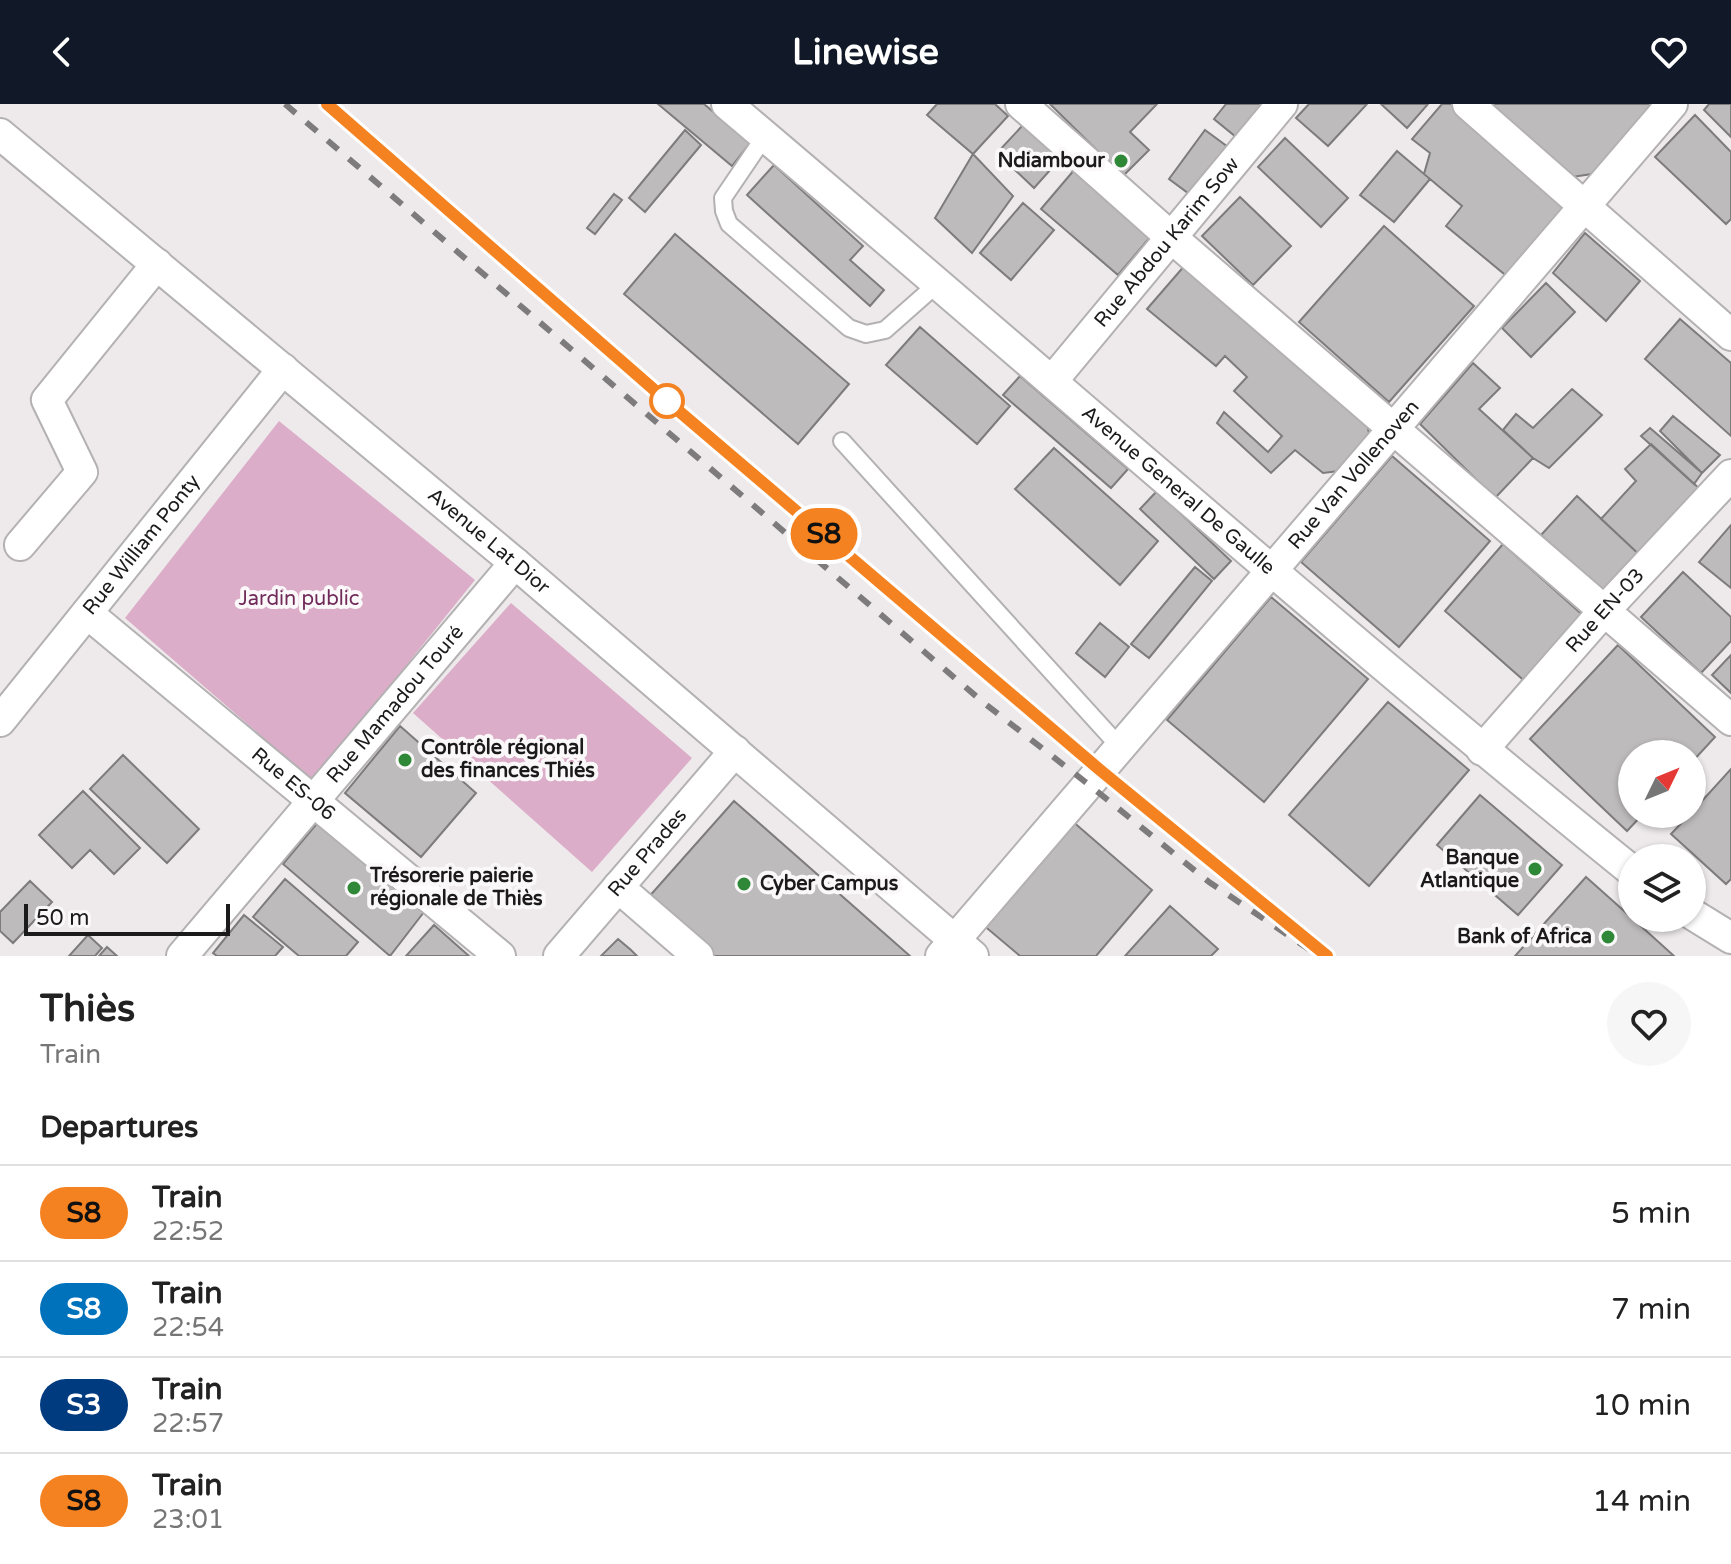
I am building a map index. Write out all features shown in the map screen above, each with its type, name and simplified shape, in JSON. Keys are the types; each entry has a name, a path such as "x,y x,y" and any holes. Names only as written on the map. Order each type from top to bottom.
{"street":[{"name":"Avenue General De Gaulle","path":"727,104 1482,750 1618,860"},
{"path":"1021,104 1731,720"},
{"name":"Rue Abdou Karim Sow","path":"1052,381 1282,104"},
{"path":"1468,104 1731,335"},
{"name":"Rue Van Vollenoven","path":"956,950 1120,747 1672,104"},
{"name":"Avenue Lat Dior","path":"0,134 515,563 735,751 956,950"},
{"path":"20,545 82,472 47,400 157,264"},
{"name":"Rue William Ponty","path":"0,721 283,369"},
{"name":"Rue EN-03","path":"1482,750 1604,611 1731,475"},
{"name":"Rue Mamadou Touré","path":"182,956 515,563"},
{"name":"Rue ES-06","path":"87,613 500,956"},
{"name":"Rue Prades","path":"559,956 735,751"},
{"path":"618,887 698,956"},
{"path":"1706,923 1731,938"}],"lane":[{"path":"765,136 723,198 729,224 849,328 866,334 885,330 937,284"},
{"path":"842,441 1120,747"}],"green space":[{"name":"Jardin public","path":"279,421 475,580 313,781 125,618"},
{"path":"511,603 692,758 592,872 413,713"}],"building":[{"path":"658,104 704,104 750,143 732,166"},
{"path":"937,104 995,104 1008,116 973,154 927,115"},
{"path":"1050,104 1157,104 1130,132 1149,150 1123,176"},
{"path":"1226,104 1272,104 1241,141 1214,119"},
{"path":"1309,104 1367,104 1328,146 1296,118"},
{"path":"1381,104 1428,104 1407,128"},
{"path":"1442,104 1454,104 1572,202 1509,278 1446,226 1462,206 1424,174 1430,153 1412,139"},
{"path":"1495,104 1653,104 1592,174 1572,177 1492,107"},
{"path":"1709,104 1731,104 1731,137 1704,110"},
{"path":"1695,115 1731,152 1731,219 1726,224 1655,157"},
{"path":"1023,125 1060,159 1034,188 997,153"},
{"path":"685,130 701,145 645,212 629,198"},
{"path":"1205,130 1228,147 1192,196 1169,179"},
{"path":"1285,138 1348,198 1321,227 1258,167"},
{"path":"1397,151 1430,179 1394,222 1360,195"},
{"path":"973,154 1013,196 972,253 935,218"},
{"path":"774,165 863,246 850,260 884,290 870,306 747,195"},
{"path":"1075,169 1152,235 1118,275 1041,209"},
{"path":"614,194 622,200 595,234 587,228"},
{"path":"1240,197 1291,246 1253,285 1202,236"},
{"path":"1023,203 1054,230 1011,280 980,253"},
{"path":"1384,226 1474,306 1389,402 1299,322"},
{"path":"1585,233 1640,281 1606,321 1553,273"},
{"path":"675,234 849,384 798,444 624,294"},
{"path":"1186,264 1365,416 1369,433 1339,471 1323,473 1295,450 1271,473 1217,423 1224,412 1268,452 1282,436 1234,391 1247,377 1225,356 1216,366 1147,309"},
{"path":"1546,283 1575,312 1531,357 1502,328"},
{"path":"1680,319 1731,363 1731,436 1645,359"},
{"path":"920,327 1010,406 977,444 886,365"},
{"path":"1473,363 1500,388 1479,409 1533,458 1495,498 1420,424"},
{"path":"1020,376 1128,469 1111,488 1003,395"},
{"path":"1572,389 1602,415 1549,468 1533,458 1503,430 1516,414 1533,428"},
{"path":"1673,416 1720,455 1702,473 1660,431"},
{"path":"1650,428 1702,473 1694,484 1641,436"},
{"path":"1651,444 1702,491 1644,559 1601,519 1636,481 1625,469"},
{"path":"1054,448 1158,541 1120,585 1015,489"},
{"path":"1392,456 1490,541 1399,647 1301,562"},
{"path":"1157,491 1231,561 1214,579 1140,509"},
{"path":"1577,496 1644,559 1607,597 1541,535"},
{"path":"1731,525 1731,588 1699,562"},
{"path":"1503,544 1587,619 1529,685 1445,611"},
{"path":"1195,567 1212,581 1149,658 1131,644"},
{"path":"1683,572 1731,617 1731,641 1701,673 1641,617"},
{"path":"1271,597 1368,679 1264,802 1167,720"},
{"path":"1100,623 1129,647 1105,677 1076,653"},
{"path":"1618,645 1715,737 1706,747 1706,740 1618,740 1618,822 1530,739"},
{"path":"1731,655 1731,693 1712,675"},
{"path":"1388,702 1469,770 1369,886 1289,815"},
{"name":"Contrôle régional des finances Thiés","path":"400,726 476,793 421,857 345,793"},
{"path":"123,755 199,829 167,863 90,789"},
{"path":"1731,769 1731,879 1726,884 1706,866 1706,844 1682,844 1671,834 1677,828 1706,828 1706,797"},
{"path":"83,791 140,848 114,874 90,850 72,868 39,835"},
{"path":"1480,795 1562,865 1518,915 1437,845"},
{"name":"Cyber Campus","path":"734,801 910,956 712,956 647,899"},
{"path":"1071,820 1152,890 1096,956 1020,956 982,924"},
{"name":"Trésorerie paierie régionale de Thiès","path":"319,821 424,912 390,956 283,864"},
{"path":"1586,877 1618,906 1618,932 1647,932 1674,956 1515,956"},
{"path":"285,879 358,942 346,956 299,956 253,917"},
{"path":"30,881 52,902 13,943 0,931 0,912"},
{"path":"1170,906 1218,949 1211,956 1125,956"},
{"path":"244,915 283,947 275,956 217,956 213,953"},
{"path":"434,925 469,956 406,956"},
{"path":"88,935 102,948 95,956 69,956"},
{"path":"618,939 631,950 637,956 601,956"},
{"path":"107,947 117,956 99,956"}],"railway":[{"path":"285,104 984,703 1209,882 1319,956"},
{"path":"327,104 919,616 1279,917"}],"train":[{"name":"S8","path":"327,104 667,401 1100,770 1327,956"}],"place":[{"name":"Ndiambour","path":"1121,161"},
{"name":"Contrôle régional des finances Thiés","path":"405,760"},
{"name":"Banque Atlantique","path":"1535,869"},
{"name":"Cyber Campus","path":"744,884"},
{"name":"Trésorerie paierie régionale de Thiès","path":"354,888"},
{"name":"Bank of Africa","path":"1608,937"}]}
